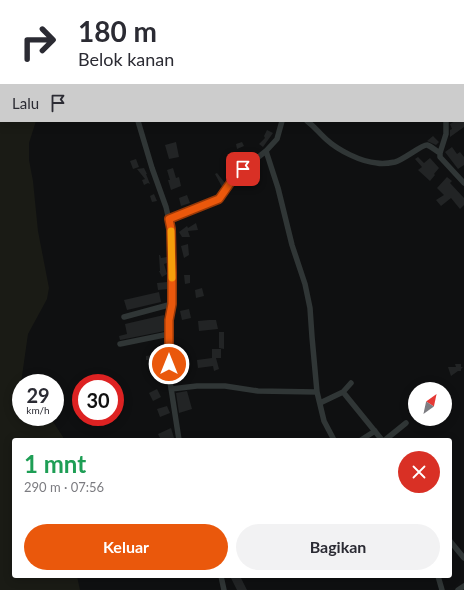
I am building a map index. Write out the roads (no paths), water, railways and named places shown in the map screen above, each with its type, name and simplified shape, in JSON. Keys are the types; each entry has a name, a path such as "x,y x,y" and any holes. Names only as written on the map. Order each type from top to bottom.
{"street":[{"path":"138,122 166,207 171,229 172,304 169,320 169,375 179,438"},
{"path":"169,219 219,199 238,173 266,151 277,138 281,129 282,122"},
{"path":"308,122 316,127 327,140 335,146 358,158 377,163 395,162 411,155 424,145 428,145 440,153 443,161 464,183"},
{"path":"440,153 445,140 446,122"},
{"path":"266,151 278,188 292,245 305,284 310,308 317,392 324,420 333,438"},
{"path":"124,317 172,304"},
{"path":"120,344 169,334"},
{"path":"320,403 343,392 351,383"},
{"path":"172,389 197,386 225,386 258,391 317,392"},
{"path":"343,392 382,438"},
{"path":"387,438 406,423"},
{"path":"363,438 375,431"},
{"path":"452,543 464,558"},
{"path":"221,578 224,590"},
{"path":"439,578 442,590"},
{"path":"458,590 464,586"}]}
